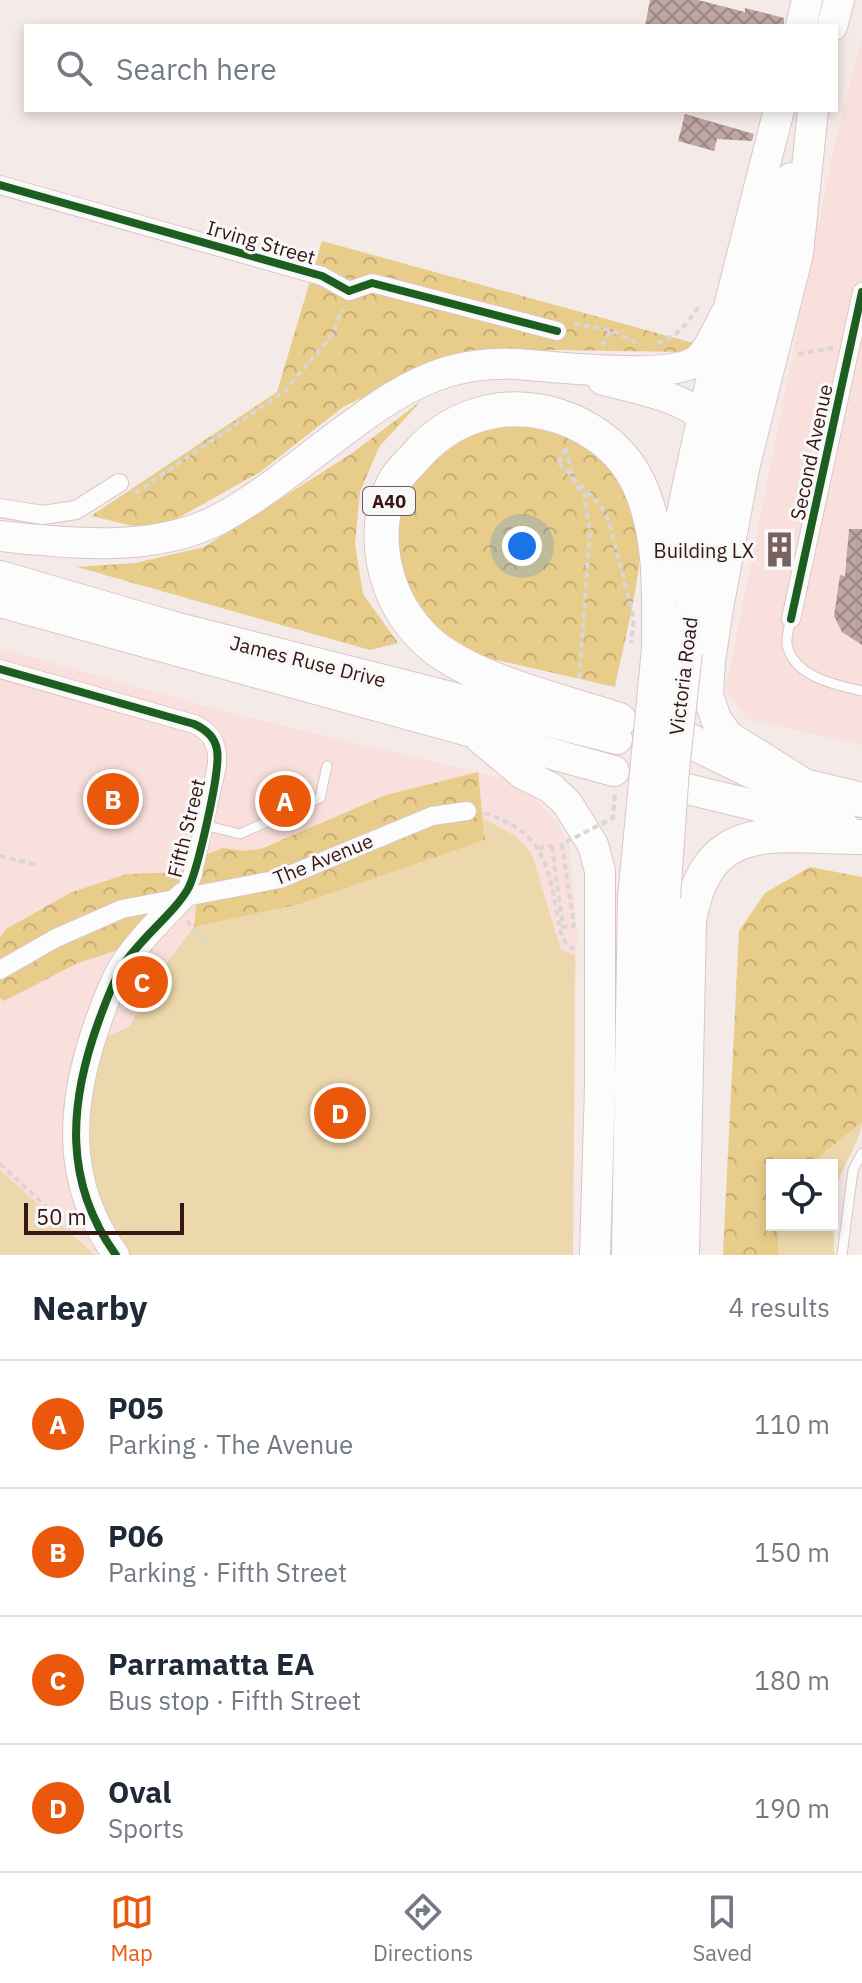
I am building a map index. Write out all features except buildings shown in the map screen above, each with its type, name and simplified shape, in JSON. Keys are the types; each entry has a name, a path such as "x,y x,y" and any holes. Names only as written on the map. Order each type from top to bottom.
{"highway":[{"name":"A40","path":"618,730 487,676 445,654 421,636 397,603 382,565 383,517 396,478 424,447 461,420 504,409 550,411 591,430 625,459 643,492 653,525 659,590 658,650"},
{"name":"Victoria Road","path":"629,1255 649,898 658,650"},
{"path":"690,749 762,776 862,800"},
{"path":"682,1255 689,921 693,893 706,868 723,850 758,835 862,834"},
{"name":"Victoria Road","path":"649,898 656,1255"}],"main road":[{"path":"801,24 807,0"},
{"path":"833,24 839,0"},
{"name":"Victoria Road","path":"658,650 702,414 716,307 778,112"},
{"name":"Victoria Road","path":"658,650 701,544 718,454 759,292 811,112"},
{"path":"812,112 798,254 745,464 718,608 708,695 716,719 728,736 812,788"},
{"path":"0,536 99,544 187,531 219,519 281,478 389,398 419,383 450,371 483,365 631,371 689,365 701,358 716,307"},
{"path":"558,369 673,400 702,414 715,431 718,454"},
{"name":"James Ruse Drive","path":"0,576 178,628 618,730"},
{"name":"James Ruse Drive","path":"0,602 471,730 615,779"},
{"path":"471,730 523,774 551,788 567,803 593,845 600,871 600,1072 595,1255"},
{"path":"687,789 862,834"}],"street":[{"name":"Irving Street","path":"0,185 322,276 349,291"},
{"path":"349,291 372,283 557,331"},
{"name":"Second Avenue","path":"791,619 861,304"},
{"path":"0,508 43,515 76,510 119,483"},
{"name":"Fifth Street","path":"0,669 194,724 208,732 216,746 217,763 204,825 182,905 144,938 123,966 98,1023 83,1073 75,1138 77,1167 93,1218 116,1255"},
{"name":"The Avenue","path":"0,970 56,938 122,909 182,905 280,879 432,816 467,811"}],"lane":[{"name":"Second Avenue","path":"791,619 787,643 794,659 827,684 862,691"},
{"path":"204,825 240,834 320,798 327,766"},
{"path":"842,1255 853,1170 862,1153"}],"path":[{"path":"119,483 136,493 285,391 333,334 349,291"},
{"path":"557,331 576,323 611,330 643,346 671,338 716,307"},
{"path":"599,352 611,330"},
{"path":"793,359 800,353 839,347"},
{"path":"579,682 590,532 584,494 574,484 566,448 559,463 601,506 609,521 634,619 658,650"},
{"path":"634,619 637,597"},
{"path":"538,848 552,846 563,927 574,926 562,844 613,818 615,779"},
{"path":"467,811 500,819 527,835 538,848 550,874 561,937 571,948 583,949"},
{"path":"0,856 37,865"},
{"path":"182,905 207,944"},
{"path":"0,1164 70,1228"}],"shaded area":[{"path":"862,37 862,745 746,719 726,689 833,152"},
{"path":"0,648 222,711 506,780 532,795 557,822 570,847 577,931 573,1255 0,1255"},
{"path":"483,818 516,836 532,854 561,950 575,955 573,1255 127,1255 96,1204 83,1117 103,1039 130,1026 154,980 194,927 300,904 485,840"},
{"path":"862,1122 859,1137 838,1183 838,1159 816,1159"},
{"path":"0,1170 95,1255 0,1255"},
{"path":"778,1231 834,1231 834,1255 778,1255"}],"green space":[{"path":"322,241 697,344 684,352 554,350 442,358 343,407 260,472 155,531 91,516 277,392"},
{"path":"421,401 379,447 360,492 355,544 363,594 398,643 370,650 77,567 135,563 204,547 351,454"},
{"path":"513,420 565,433 592,448 615,473 638,515 641,534 637,577 615,687 475,655 431,628 411,594 399,564 396,528 405,485 469,430"},
{"path":"478,772 485,840 300,904 194,927 198,887 155,899 124,948 78,963 4,1001 0,998 0,937 6,929 72,892 127,874 181,872 205,855 223,848 243,851 261,849 386,795"},
{"path":"810,867 862,877 862,1122 816,1159 766,1159 766,1231 778,1231 778,1255 723,1255 739,931 765,893"}],"cycle path":[{"path":"0,185 322,276 349,291 372,283 557,331"},
{"path":"791,619 862,292"},
{"path":"0,669 194,724 209,734 217,750 216,777 208,818 189,887 118,974 98,1023 81,1083 76,1142 79,1171 99,1227 116,1255"}],"place":[{"name":"Building LX","path":"780,550"},
{"name":"P06","path":"113,799"},
{"name":"P05","path":"285,801"},
{"name":"Parramatta EA","path":"142,982"},
{"name":"Oval","path":"340,1113"}]}
